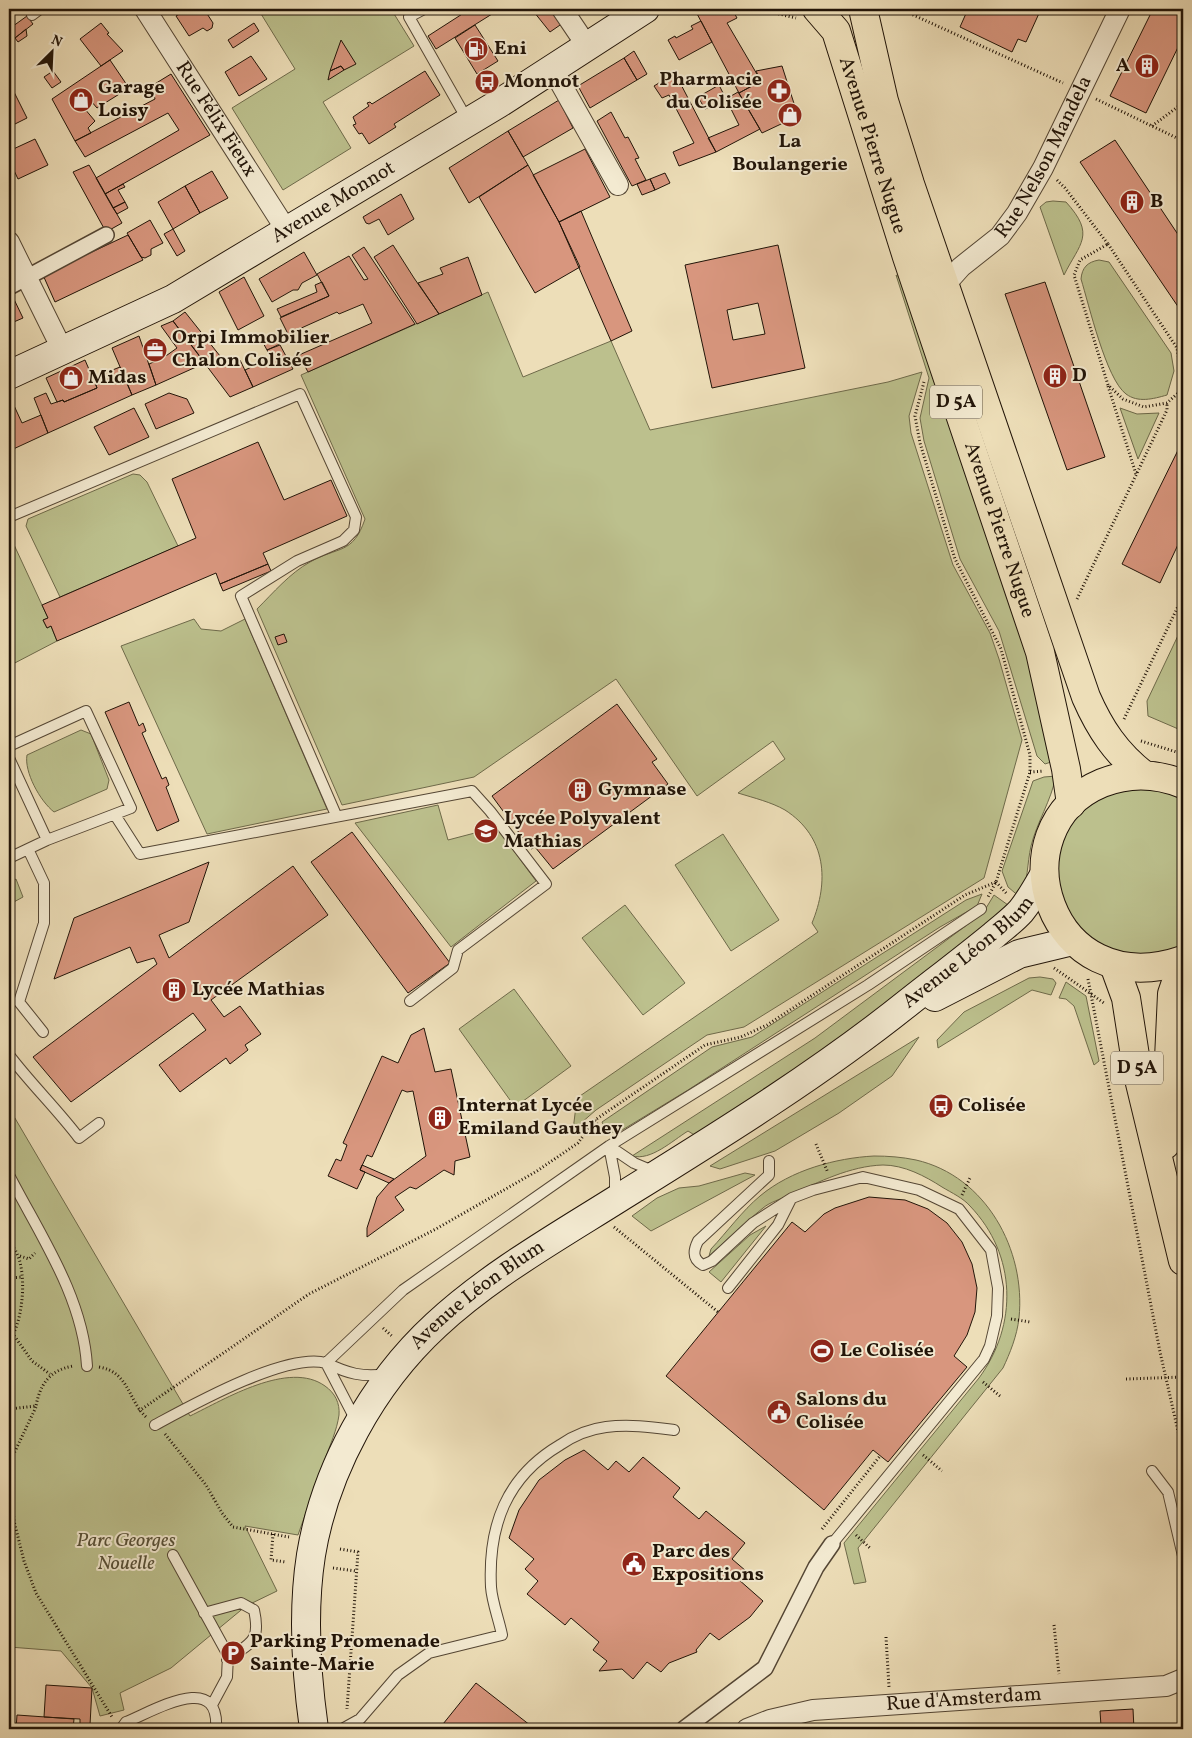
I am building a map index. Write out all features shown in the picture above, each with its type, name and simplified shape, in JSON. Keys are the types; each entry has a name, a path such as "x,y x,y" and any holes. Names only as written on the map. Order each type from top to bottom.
{"main road":[{"name":"Avenue Monnot","path":"9,375 173,299 468,122 645,9"},
{"name":"Avenue Pierre Nugue","path":"864,9 884,100 944,286 1086,697 1096,722 1113,747 1144,775"},
{"name":"Avenue Pierre Nugue","path":"810,17 836,31 910,266 1040,652 1066,769 1071,804"},
{"path":"1183,784 1165,778 1144,775 1112,779 1084,794 1071,804 1059,820 1051,837 1044,875 1048,899 1055,914 1093,954 1138,969 1154,968 1183,961"},
{"name":"Avenue Léon Blum","path":"314,1729 307,1674 307,1591 315,1534 330,1488 355,1431 392,1373 422,1338 463,1302 496,1278 799,1082 886,1020 1020,912 1044,875"},
{"name":"Avenue Léon Blum","path":"886,1020 1019,954 1093,954"},
{"name":"D 5A","path":"1093,954 1126,998 1138,1075 1163,1171 1183,1260"},
{"name":"D 5A","path":"1163,1171 1172,994 1183,961"}],"street":[{"name":"Rue Félix Fieux","path":"145,9 287,231"},
{"path":"562,9 587,46"},
{"name":"Rue Nelson Mandela","path":"944,286 961,267 1000,236 1018,213 1043,168 1120,9"},
{"path":"552,68 618,185"},
{"path":"18,283 106,235"},
{"path":"9,242 18,283 64,351"},
{"path":"684,1729 765,1668 816,1567 832,1544"},
{"name":"Rue d'Amsterdam","path":"748,1729 770,1720 813,1710 1166,1686 1183,1679"}],"lane":[{"path":"424,9 409,17 468,122"},
{"path":"9,517 300,394 356,517 354,530 343,541 297,561 242,596 336,815"},
{"path":"9,746 86,711 131,808 48,840 9,858"},
{"path":"9,758 48,840"},
{"path":"115,815 140,854 336,815 472,791 490,811 546,884 458,950 454,968 410,1001"},
{"path":"28,850 44,883 44,922 19,1002 43,1032"},
{"path":"326,1363 403,1290 609,1146 868,985 981,909"},
{"path":"9,1055 28,1080 53,1104 79,1138 99,1123"},
{"path":"609,1146 634,1163 659,1173"},
{"path":"605,1207 615,1177 609,1146"},
{"path":"770,1161 769,1175 706,1231 694,1250 694,1257 698,1262 707,1264 753,1224 792,1198 813,1190 864,1178 918,1190 959,1209 991,1250 998,1288 994,1329 990,1346 984,1358 832,1544"},
{"path":"9,1175 76,1304 86,1349 87,1366"},
{"path":"728,1288 778,1225 792,1198"},
{"path":"155,1425 274,1368 314,1360 356,1375 369,1377 392,1373"},
{"path":"326,1363 352,1413 355,1431"},
{"path":"342,1729 360,1719 398,1675 429,1653 502,1635 491,1588 492,1540 502,1508 518,1480 543,1455 574,1436 604,1427 635,1425 674,1430"},
{"path":"1152,1471 1168,1492 1183,1556"},
{"path":"173,1555 228,1655 227,1677 212,1705"},
{"path":"204,1613 241,1603 254,1610 258,1628 253,1641 227,1660"},
{"path":"119,1726 187,1697 199,1697 212,1705 217,1715 216,1729"}],"path":[{"path":"758,9 796,18 810,17"},
{"path":"900,9 1080,91 1183,141"},
{"path":"1152,126 1183,103"},
{"path":"1043,168 1065,188 1108,244 1177,348 1182,366 1182,379 1178,392 1166,403 1144,407 1123,399 1108,385"},
{"path":"1108,244 1080,260 1074,275 1136,474"},
{"path":"139,1411 309,1294 436,1229 537,1171 578,1143 594,1120 705,1045 741,1037 767,1025 965,895 996,882 1030,772 1030,755 1001,649 955,559 920,443 915,416 924,379"},
{"path":"1075,603 1167,410 1166,403"},
{"path":"1122,721 1183,596"},
{"path":"1135,739 1183,754"},
{"path":"1093,954 1087,977 1165,1377 1183,1453"},
{"path":"9,1044 10,1028 19,1002"},
{"path":"816,1144 824,1164"},
{"path":"961,1199 970,1178"},
{"path":"605,1207 718,1312"},
{"path":"9,1337 17,1326 20,1314 22,1277 19,1256 10,1245"},
{"path":"19,1256 29,1259 46,1247"},
{"path":"9,1278 22,1277"},
{"path":"372,1318 399,1343"},
{"path":"1019,1320 1030,1322"},
{"path":"12,1334 32,1361 50,1374"},
{"path":"119,1726 36,1593 24,1561 14,1521 9,1464 36,1406 39,1390 50,1374 70,1366 108,1369 129,1388 139,1411 155,1425 206,1484 222,1513 233,1527 289,1537"},
{"path":"1126,1379 1183,1377"},
{"path":"990,1387 1000,1396"},
{"path":"9,1409 36,1406"},
{"path":"831,1517 880,1456"},
{"path":"930,1460 942,1471"},
{"path":"273,1534 270,1560 286,1562"},
{"path":"863,1542 871,1549"},
{"path":"340,1549 358,1552 346,1712"},
{"path":"333,1568 356,1571"},
{"path":"1054,1625 1058,1664"},
{"path":"886,1637 888,1678"}],"green space":[{"path":"258,9 391,9 414,46 323,102 351,148 283,190 232,108 295,69"},
{"path":"1046,202 1066,202 1081,223 1083,231 1080,247 1064,275 1040,207"},
{"path":"1099,260 1109,262 1171,353 1174,371 1167,395 1146,399 1131,397 1119,386 1112,373 1099,341 1081,279 1086,266 1091,262"},
{"path":"896,275 904,280 1030,654 1054,761 1045,764 1037,756 999,631 960,559 924,441 920,418 929,378"},
{"path":"488,292 523,377 611,341 650,430 888,382 922,372 909,416 911,433 953,565 990,633 1022,740 984,878 744,1027 707,1035 596,1110 573,1130 577,1098 818,932 812,923 821,892 821,861 809,833 799,821 780,807 738,793 785,759 773,741 697,796 616,679 474,777 342,805 257,609 282,584 310,562 350,544 360,531 365,519 301,375"},
{"path":"1120,408 1137,414 1159,413 1138,459"},
{"path":"133,474 140,475 147,482 178,546 60,597 26,526 28,519"},
{"path":"9,534 48,618 43,620 47,628 51,626 57,641 9,666"},
{"path":"194,619 201,629 221,631 245,619 327,809 207,834 121,646"},
{"path":"1183,625 1183,731 1148,716 1147,701"},
{"path":"81,730 91,734 109,780 107,789 54,812 43,801 34,786 28,770 27,755"},
{"path":"1056,776 1031,846 1021,898 1008,887 1002,871 1033,781 1044,777"},
{"path":"1141,788 1159,789 1183,799 1183,945 1140,955 1104,947 1078,925 1062,894 1059,859 1070,827 1097,801"},
{"path":"438,805 448,840 490,829 499,831 536,881 451,947 355,823"},
{"path":"723,834 779,920 731,951 675,865"},
{"path":"16,879 23,897 12,903 9,914 9,883"},
{"path":"982,894 977,906 940,927 688,1090 619,1132 607,1133 602,1122 712,1047 752,1037 966,900"},
{"path":"994,895 1008,905 969,944 828,1046 696,1136 688,1131 654,1153 647,1156 632,1156 815,1038 983,913"},
{"path":"625,905 685,983 643,1015 582,938"},
{"path":"1029,978 1053,979 1056,983 1051,995 1032,990 938,1048 937,1040 964,1012"},
{"path":"1066,982 1086,996 1099,1061 1094,1065 1074,1006 1066,999 1059,998"},
{"path":"514,989 571,1066 515,1107 459,1029"},
{"path":"919,1037 892,1076 839,1113 775,1151 720,1169 710,1166"},
{"name":"Parc Georges Nouelle","path":"9,1108 190,1416 221,1400 257,1385 294,1377 310,1379 325,1386 334,1395 339,1406 335,1432 298,1535 245,1526 277,1591 246,1606 171,1668 120,1693 124,1710 100,1716 92,1688 61,1651 9,1647"},
{"path":"874,1156 911,1159 941,1169 963,1182 981,1199 996,1220 1008,1242 1016,1267 1019,1292 1019,1318 1013,1344 1003,1368 858,1548 866,1582 854,1584 844,1543 979,1378 992,1357 1001,1336 1006,1313 1007,1290 1004,1268 997,1246 985,1225 961,1198 914,1172 891,1165 883,1165 859,1168 823,1180 769,1204 709,1256 711,1249 741,1215 753,1202 772,1187 800,1172 814,1167 845,1159"},
{"path":"745,1173 755,1175 651,1231 632,1216 657,1198 679,1188 699,1186"},
{"path":"766,1226 721,1282 709,1272 750,1235"}],"building":[{"path":"188,9 204,9 213,23 212,28 207,31 203,28 189,36 176,16"},
{"path":"470,9 500,9 436,49 428,36"},
{"path":"535,9 553,9 563,23 550,32 534,12"},
{"path":"732,9 737,18 727,23 761,81 739,93 695,10"},
{"path":"968,9 1041,9 1026,42 1018,39 1012,52 960,27"},
{"name":"A","path":"1153,9 1183,9 1183,37 1146,113 1110,96"},
{"path":"27,16 33,24 15,38 9,29"},
{"path":"701,21 712,42 679,60 668,40 693,29 691,26"},
{"path":"101,23 109,33 107,34 123,51 101,66 80,39"},
{"path":"254,23 259,31 233,48 228,40"},
{"name":"Eni","path":"475,25 498,61 477,74 455,38"},
{"path":"26,29 27,36 18,42 15,38"},
{"path":"341,40 356,64 344,70 341,66 330,71"},
{"path":"634,51 647,74 637,80 624,58"},
{"path":"251,56 267,79 239,96 225,72"},
{"path":"624,58 637,80 590,108 578,86"},
{"name":"Garage Loisy","path":"110,60 129,88 97,108 91,101 84,108 95,121 88,128 91,133 75,141 52,99"},
{"path":"341,66 344,70 328,80 330,71"},
{"path":"782,66 798,116 762,133 739,93 761,81 756,71"},
{"path":"53,71 61,82 52,88 44,77"},
{"path":"425,71 440,95 394,124 396,127 369,144 362,133 359,134 353,125 356,124 353,117 369,106 367,103 370,102 372,104"},
{"path":"675,73 716,152 679,166 673,152 694,143 669,95 662,98 654,86"},
{"path":"171,74 210,135 105,194 96,178 179,130 168,113 85,157 75,141 155,99 154,95 158,92 153,85"},
{"path":"719,85 726,99 705,109 698,97"},
{"path":"13,90 27,118 13,125 9,119 9,92"},
{"path":"738,92 760,129 716,152 708,138 739,125 726,99"},
{"path":"559,100 573,128 523,157 508,131"},
{"path":"611,112 625,138 628,137 639,158 635,159 646,180 632,186 597,121"},
{"path":"508,131 528,165 469,203 449,168"},
{"path":"35,139 48,165 18,179 9,160 9,151"},
{"name":"B","path":"1115,140 1183,242 1183,314 1080,162"},
{"path":"585,149 610,197 559,222 533,175"},
{"path":"89,165 122,223 106,232 73,172"},
{"path":"528,165 559,222 580,267 535,293 479,197"},
{"path":"212,171 228,198 200,213 185,186"},
{"path":"665,173 670,183 655,190 650,179"},
{"path":"650,179 655,190 642,195 637,184"},
{"path":"123,184 125,187 118,190 125,202 113,208 105,194"},
{"path":"185,186 200,213 173,229 158,202"},
{"path":"401,194 414,219 388,235 379,219 369,224 366,223 363,217"},
{"path":"125,202 128,208 117,214 113,208"},
{"path":"581,211 632,331 611,341 559,222"},
{"path":"150,220 163,243 151,249 151,255 145,258 141,257 127,233"},
{"path":"173,229 185,251 177,256 164,234"},
{"path":"128,235 143,260 55,302 43,275"},
{"path":"393,245 439,314 417,324 374,257"},
{"path":"778,245 805,368 712,388 685,265","holes":["758,303 765,334 733,340 727,310"]},
{"path":"364,247 415,324 308,372 299,355 372,323 363,304 339,314 337,312 288,334 280,318 329,296 317,274 349,256 364,280 368,279 352,255"},
{"path":"304,252 317,275 302,283 298,290 293,290 272,302 259,279"},
{"path":"468,257 482,295 439,314 418,283 443,274 440,268"},
{"path":"244,277 264,316 238,330 219,292"},
{"path":"322,282 329,296 281,317 277,309 317,292 315,285"},
{"name":"D","path":"1045,282 1105,457 1067,470 1005,294"},
{"path":"11,293 23,318 9,324 9,294"},
{"path":"185,312 228,366 240,360 253,387 230,397 173,321"},
{"path":"173,321 205,363 156,385 149,364 163,358 177,348 161,326"},
{"path":"274,335 280,344 267,350 262,341"},
{"path":"139,336 156,385 132,395 112,348"},
{"path":"280,345 293,369 253,387 245,370 271,358 267,350"},
{"path":"85,360 97,388 64,402 63,400 57,402 46,378"},
{"path":"120,367 132,395 48,433 34,398 46,393 51,404 63,400 64,402 97,388 96,385 107,380 105,373"},
{"path":"169,393 187,399 194,413 156,429 145,404"},
{"path":"11,399 22,423 41,415 48,433 9,451 9,400"},
{"path":"134,408 149,437 109,455 94,427"},
{"path":"1183,440 1183,534 1160,583 1122,564"},
{"path":"258,442 284,500 331,480 347,516 263,553 268,564 220,584 216,573 57,641 51,626 47,628 43,620 48,618 42,605 196,538 172,479"},
{"path":"268,564 271,571 223,591 220,584"},
{"path":"284,634 287,642 278,645 275,637"},
{"path":"129,702 139,726 143,723 146,731 142,733 162,779 166,777 169,785 166,787 179,821 157,831 105,712"},
{"name":"Gymnase","path":"617,704 657,759 652,762 668,784 553,869 535,847 531,849 492,796"},
{"path":"352,832 450,963 408,993 311,862"},
{"name":"Lycée Mathias","path":"209,862 189,922 159,935 169,958 293,866 328,915 211,1000 224,1017 240,1006 261,1034 245,1045 248,1050 230,1064 226,1058 180,1092 159,1065 206,1030 193,1013 71,1102 33,1057 157,964 154,958 137,963 130,947 54,979 74,918"},
{"name":"Internat Lycée Emiland Gauthey","path":"424,1028 435,1072 451,1069 470,1157 455,1161 454,1175 444,1170 416,1189 410,1187 395,1197 404,1210 367,1237 367,1228 377,1197 389,1183 426,1156 413,1091 407,1092 402,1090 372,1157 367,1155 360,1170 365,1172 357,1189 328,1176 336,1159 341,1161 347,1145 343,1143 382,1056 398,1063 411,1035"},
{"path":"362,1165 394,1179 389,1183 360,1170"},
{"name":"Le Colisée","path":"869,1197 905,1200 928,1209 947,1223 962,1242 972,1264 977,1288 975,1312 967,1335 954,1356 967,1367 888,1462 873,1450 824,1510 666,1376 792,1222 805,1232 824,1214 835,1208"},
{"name":"Parc des Expositions","path":"584,1450 608,1470 616,1461 629,1472 643,1457 680,1488 673,1497 699,1519 706,1511 745,1543 732,1559 746,1571 738,1579 763,1601 750,1617 719,1640 710,1633 696,1650 697,1652 669,1663 661,1672 647,1662 633,1679 622,1669 599,1671 607,1661 593,1650 599,1642 571,1618 565,1625 527,1594 538,1581 525,1569 534,1559 509,1538 519,1510 539,1480 565,1460"},
{"path":"476,1683 535,1729 439,1729"},
{"path":"46,1685 92,1688 90,1725 80,1724 80,1719 44,1717"},
{"path":"1133,1709 1134,1729 1098,1729 1098,1726 1101,1726 1100,1711"},
{"path":"17,1715 74,1719 73,1729 16,1729"}],"place":[{"name":"Eni","path":"476,49"},
{"name":"A","path":"1147,66"},
{"name":"Monnot","path":"487,82"},
{"name":"Pharmacie du Colisée","path":"779,91"},
{"name":"Garage Loisy","path":"81,100"},
{"name":"La Boulangerie","path":"790,115"},
{"name":"B","path":"1132,202"},
{"name":"Orpi Immobilier Chalon Colisée","path":"155,350"},
{"name":"D","path":"1055,376"},
{"name":"Midas","path":"71,378"},
{"name":"Gymnase","path":"580,790"},
{"name":"Lycée Polyvalent Mathias","path":"486,831"},
{"name":"Lycée Mathias","path":"174,990"},
{"name":"Colisée","path":"941,1106"},
{"name":"Internat Lycée Emiland Gauthey","path":"440,1118"},
{"name":"Le Colisée","path":"822,1351"},
{"name":"Salons du Colisée","path":"779,1412"},
{"name":"Parc des Expositions","path":"634,1564"},
{"name":"Parking Promenade Sainte-Marie","path":"233,1653"}]}
